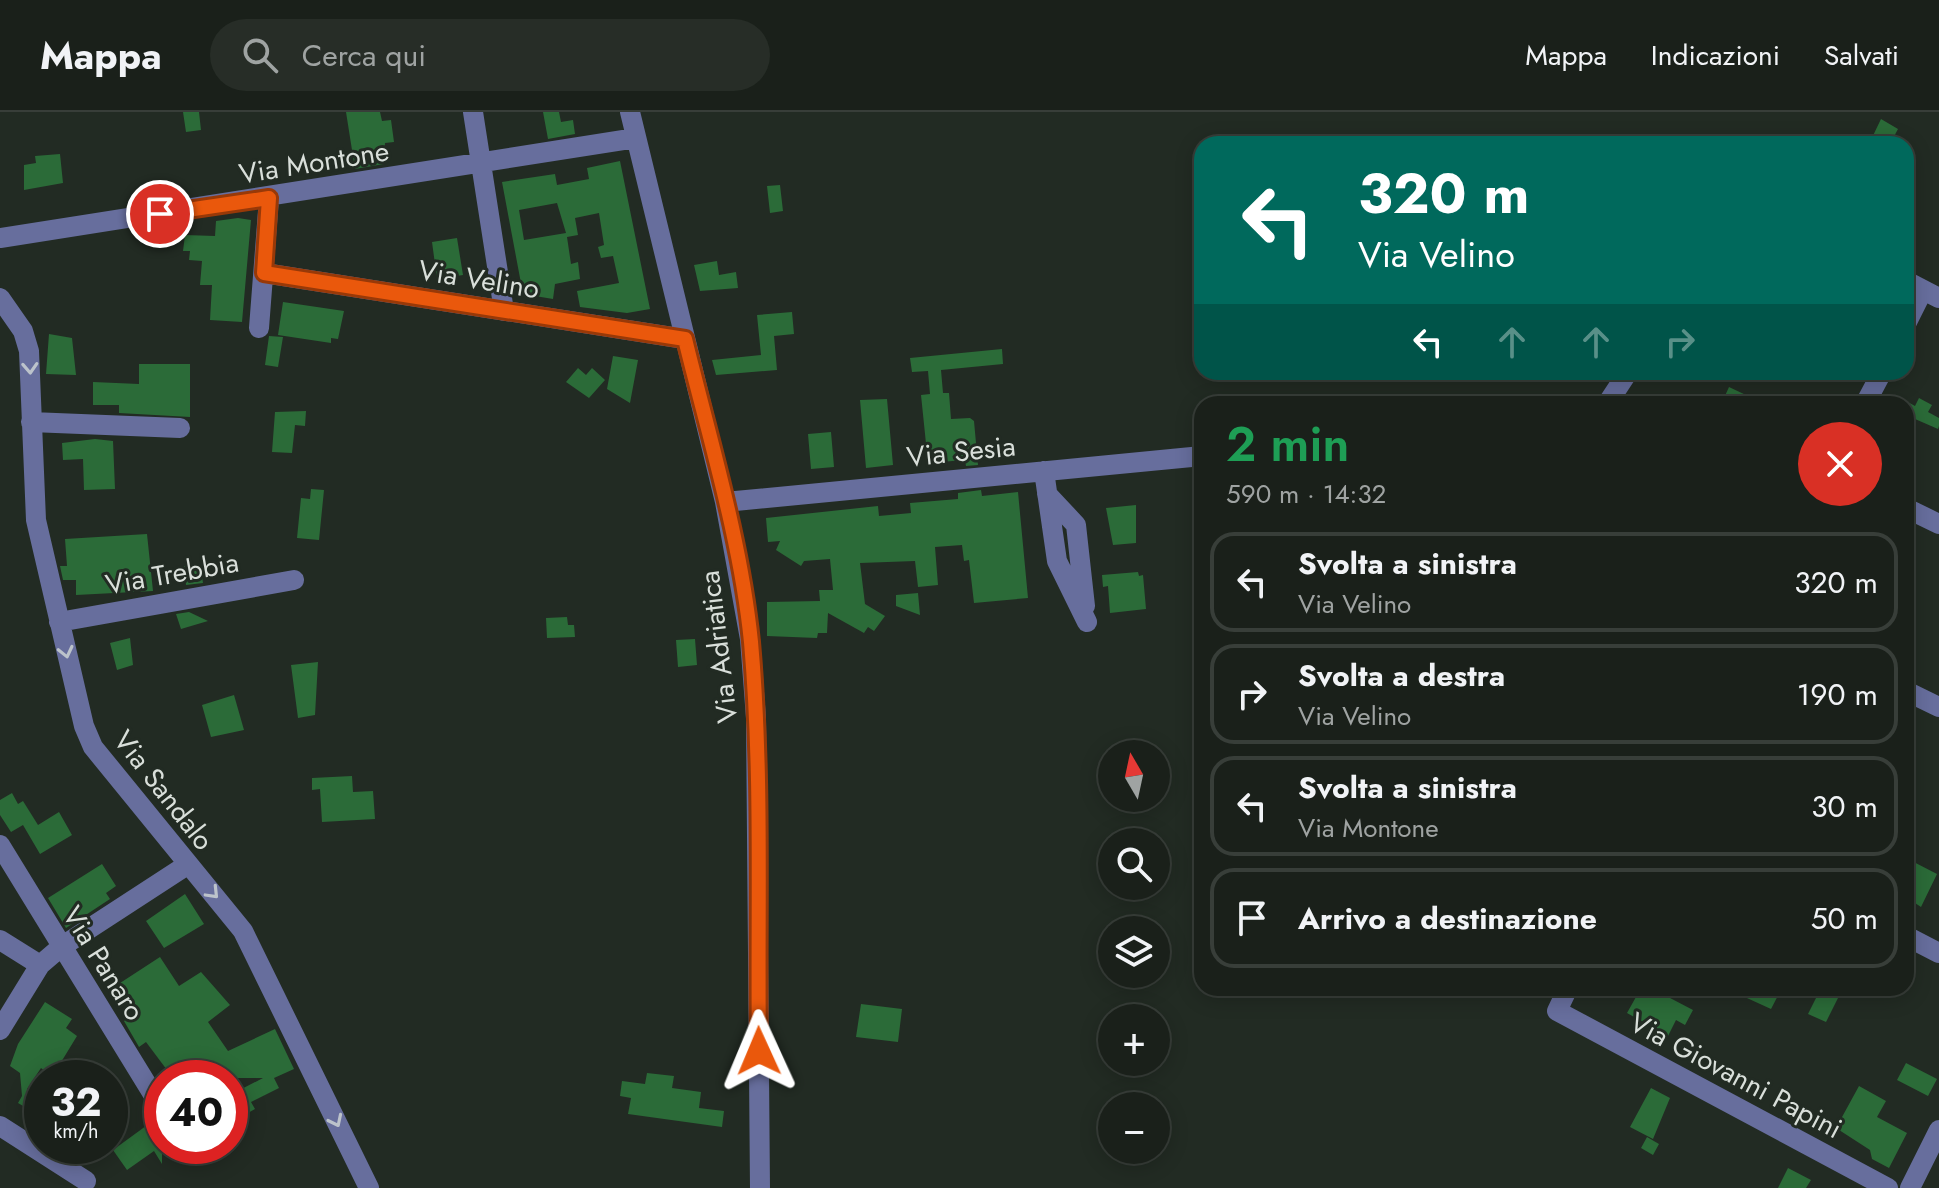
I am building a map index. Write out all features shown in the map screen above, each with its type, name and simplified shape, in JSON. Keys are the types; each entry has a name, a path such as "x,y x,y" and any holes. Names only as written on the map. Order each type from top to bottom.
{"street":[{"path":"473,112 504,311"},
{"name":"Via Adriatica","path":"630,112 725,502 750,639 756,718 760,1188"},
{"name":"Via Montone","path":"0,238 636,138"},
{"path":"259,328 269,198"},
{"name":"Via Velino","path":"264,273 685,339"},
{"path":"1914,308 1923,290"},
{"name":"Via Sandalo","path":"0,298 23,331 29,351 36,520 84,726 93,747 243,931 369,1188"},
{"path":"31,422 180,428"},
{"name":"Via Sesia","path":"725,502 1194,457"},
{"path":"1044,471 1047,494 1057,561 1087,622 1076,525 1047,494"},
{"path":"1914,512 1939,524"},
{"name":"Via Trebbia","path":"59,622 294,580"},
{"path":"1914,695 1939,707"},
{"name":"Via Panaro","path":"0,845 144,1080"},
{"path":"0,1030 40,965 61,947 187,865"},
{"path":"0,940 40,965"},
{"path":"1914,940 1939,953"},
{"name":"Via Giovanni Papini","path":"1564,996 1557,1011 1888,1188"},
{"path":"0,1126 86,1181"},
{"path":"1910,1188 1939,1130"}],"building":[{"path":"183,112 199,112 201,130 186,132"},
{"path":"346,112 380,112 382,121 391,120 394,142 385,143 384,164 355,169"},
{"path":"543,112 559,112 561,122 573,120 575,134 548,139"},
{"path":"1881,119 1898,129 1894,136 1873,136"},
{"path":"60,154 63,183 24,190 24,165 36,163 35,156"},
{"path":"620,161 650,309 627,313 580,307 577,291 619,283 613,256 601,258 598,247 604,245 599,213 575,218 578,235 567,237 571,264 578,262 580,279 555,284 553,299 523,294 502,182 555,174 557,185 589,179 587,168","holes":["557,203 566,233 524,240 519,210"]},
{"path":"780,185 783,211 770,213 767,186"},
{"path":"251,220 242,322 210,320 212,285 200,285 202,261 189,260 190,251 183,251 185,235 215,236 216,221"},
{"path":"457,238 463,275 437,279 432,242"},
{"path":"717,261 719,275 736,272 738,288 700,291 694,265"},
{"path":"283,302 344,311 338,339 331,338 331,343 278,335"},
{"path":"792,312 794,334 774,336 777,370 716,375 712,360 761,355 757,315"},
{"path":"49,334 72,338 76,375 46,374"},
{"path":"269,336 283,337 278,367 265,365"},
{"path":"1002,349 1003,364 941,370 943,393 949,393 951,419 970,418 974,421 978,465 966,466 965,460 928,463 921,395 930,394 928,371 912,372 910,358"},
{"path":"613,356 638,360 630,403 607,389"},
{"path":"139,364 190,364 190,417 119,413 119,405 93,405 93,382 139,384"},
{"path":"578,368 586,375 592,368 605,380 589,398 566,382"},
{"path":"1729,387 1748,396 1725,396"},
{"path":"1919,398 1932,405 1928,412 1939,418 1938,429 1914,421"},
{"path":"887,399 893,465 866,468 860,400"},
{"path":"306,411 305,426 295,425 292,453 272,452 275,412"},
{"path":"831,432 834,467 811,469 808,434"},
{"path":"95,439 113,441 115,489 84,490 83,459 63,460 62,443"},
{"path":"311,489 324,490 319,540 297,538 301,498 310,499"},
{"path":"981,490 982,496 1018,492 1028,598 974,603 969,560 964,561 962,545 935,547 938,585 918,587 915,561 860,563 865,604 885,616 874,631 868,627 864,633 828,613 827,633 818,633 817,638 767,636 767,602 820,601 819,590 833,590 830,559 804,561 801,566 776,550 780,541 768,542 766,518 878,506 879,516 911,513 910,503 958,499 958,493"},
{"path":"1136,505 1136,543 1113,545 1106,508"},
{"path":"147,534 153,591 76,595 76,580 63,580 60,566 67,566 65,539"},
{"path":"200,564 203,583 186,585 184,566"},
{"path":"1138,572 1139,576 1143,575 1146,609 1110,613 1108,586 1103,587 1102,575"},
{"path":"918,593 920,615 896,606 896,595"},
{"path":"189,612 208,621 181,629 176,614"},
{"path":"567,617 568,625 574,625 575,637 547,638 546,618"},
{"path":"130,638 133,665 117,670 110,643"},
{"path":"695,639 697,665 678,667 676,640"},
{"path":"318,662 315,715 298,718 291,665"},
{"path":"234,695 244,730 211,737 202,705"},
{"path":"352,776 353,792 373,791 375,819 322,822 320,789 312,790 312,778"},
{"path":"12,793 18,804 23,801 38,825 59,812 72,835 40,854 23,825 11,832 0,815 0,800"},
{"path":"1914,862 1937,874 1921,907 1914,902"},
{"path":"102,864 116,886 106,893 110,899 66,928 48,898"},
{"path":"185,894 204,924 164,948 146,921"},
{"path":"160,957 179,986 201,972 230,1005 208,1022 228,1051 275,1029 294,1069 274,1078 279,1088 251,1102 255,1109 248,1113 248,1086 263,1078 248,1078 248,1060 160,1060 146,1042 139,1047 124,1021 135,1014 117,985"},
{"path":"1637,996 1666,996 1693,1010 1685,1025 1676,1020 1668,1036 1627,1013"},
{"path":"1743,996 1778,996 1771,1009"},
{"path":"1817,996 1839,996 1826,1022 1808,1014"},
{"path":"45,1002 72,1019 66,1028 77,1036 62,1060 24,1060 24,1106 18,1103 22,1096 20,1073 10,1066 18,1044"},
{"path":"861,1004 902,1009 898,1042 856,1037"},
{"path":"1906,1063 1937,1079 1928,1096 1897,1080"},
{"path":"647,1073 674,1076 672,1088 701,1092 699,1108 724,1111 722,1127 628,1114 631,1098 620,1096 622,1081 645,1084"},
{"path":"1859,1086 1886,1101 1877,1117 1907,1133 1889,1168 1872,1159 1870,1150 1836,1128"},
{"path":"1651,1088 1670,1098 1653,1139 1630,1127"},
{"path":"144,1127 144,1158 127,1170 123,1164 128,1164 128,1139"},
{"path":"1647,1137 1659,1144 1653,1155 1641,1148"},
{"path":"1788,1168 1811,1180 1806,1188 1778,1188"}],"route":[{"path":"160,214 269,198 264,273 685,339 725,502 750,639 756,718 759,1051"}]}
